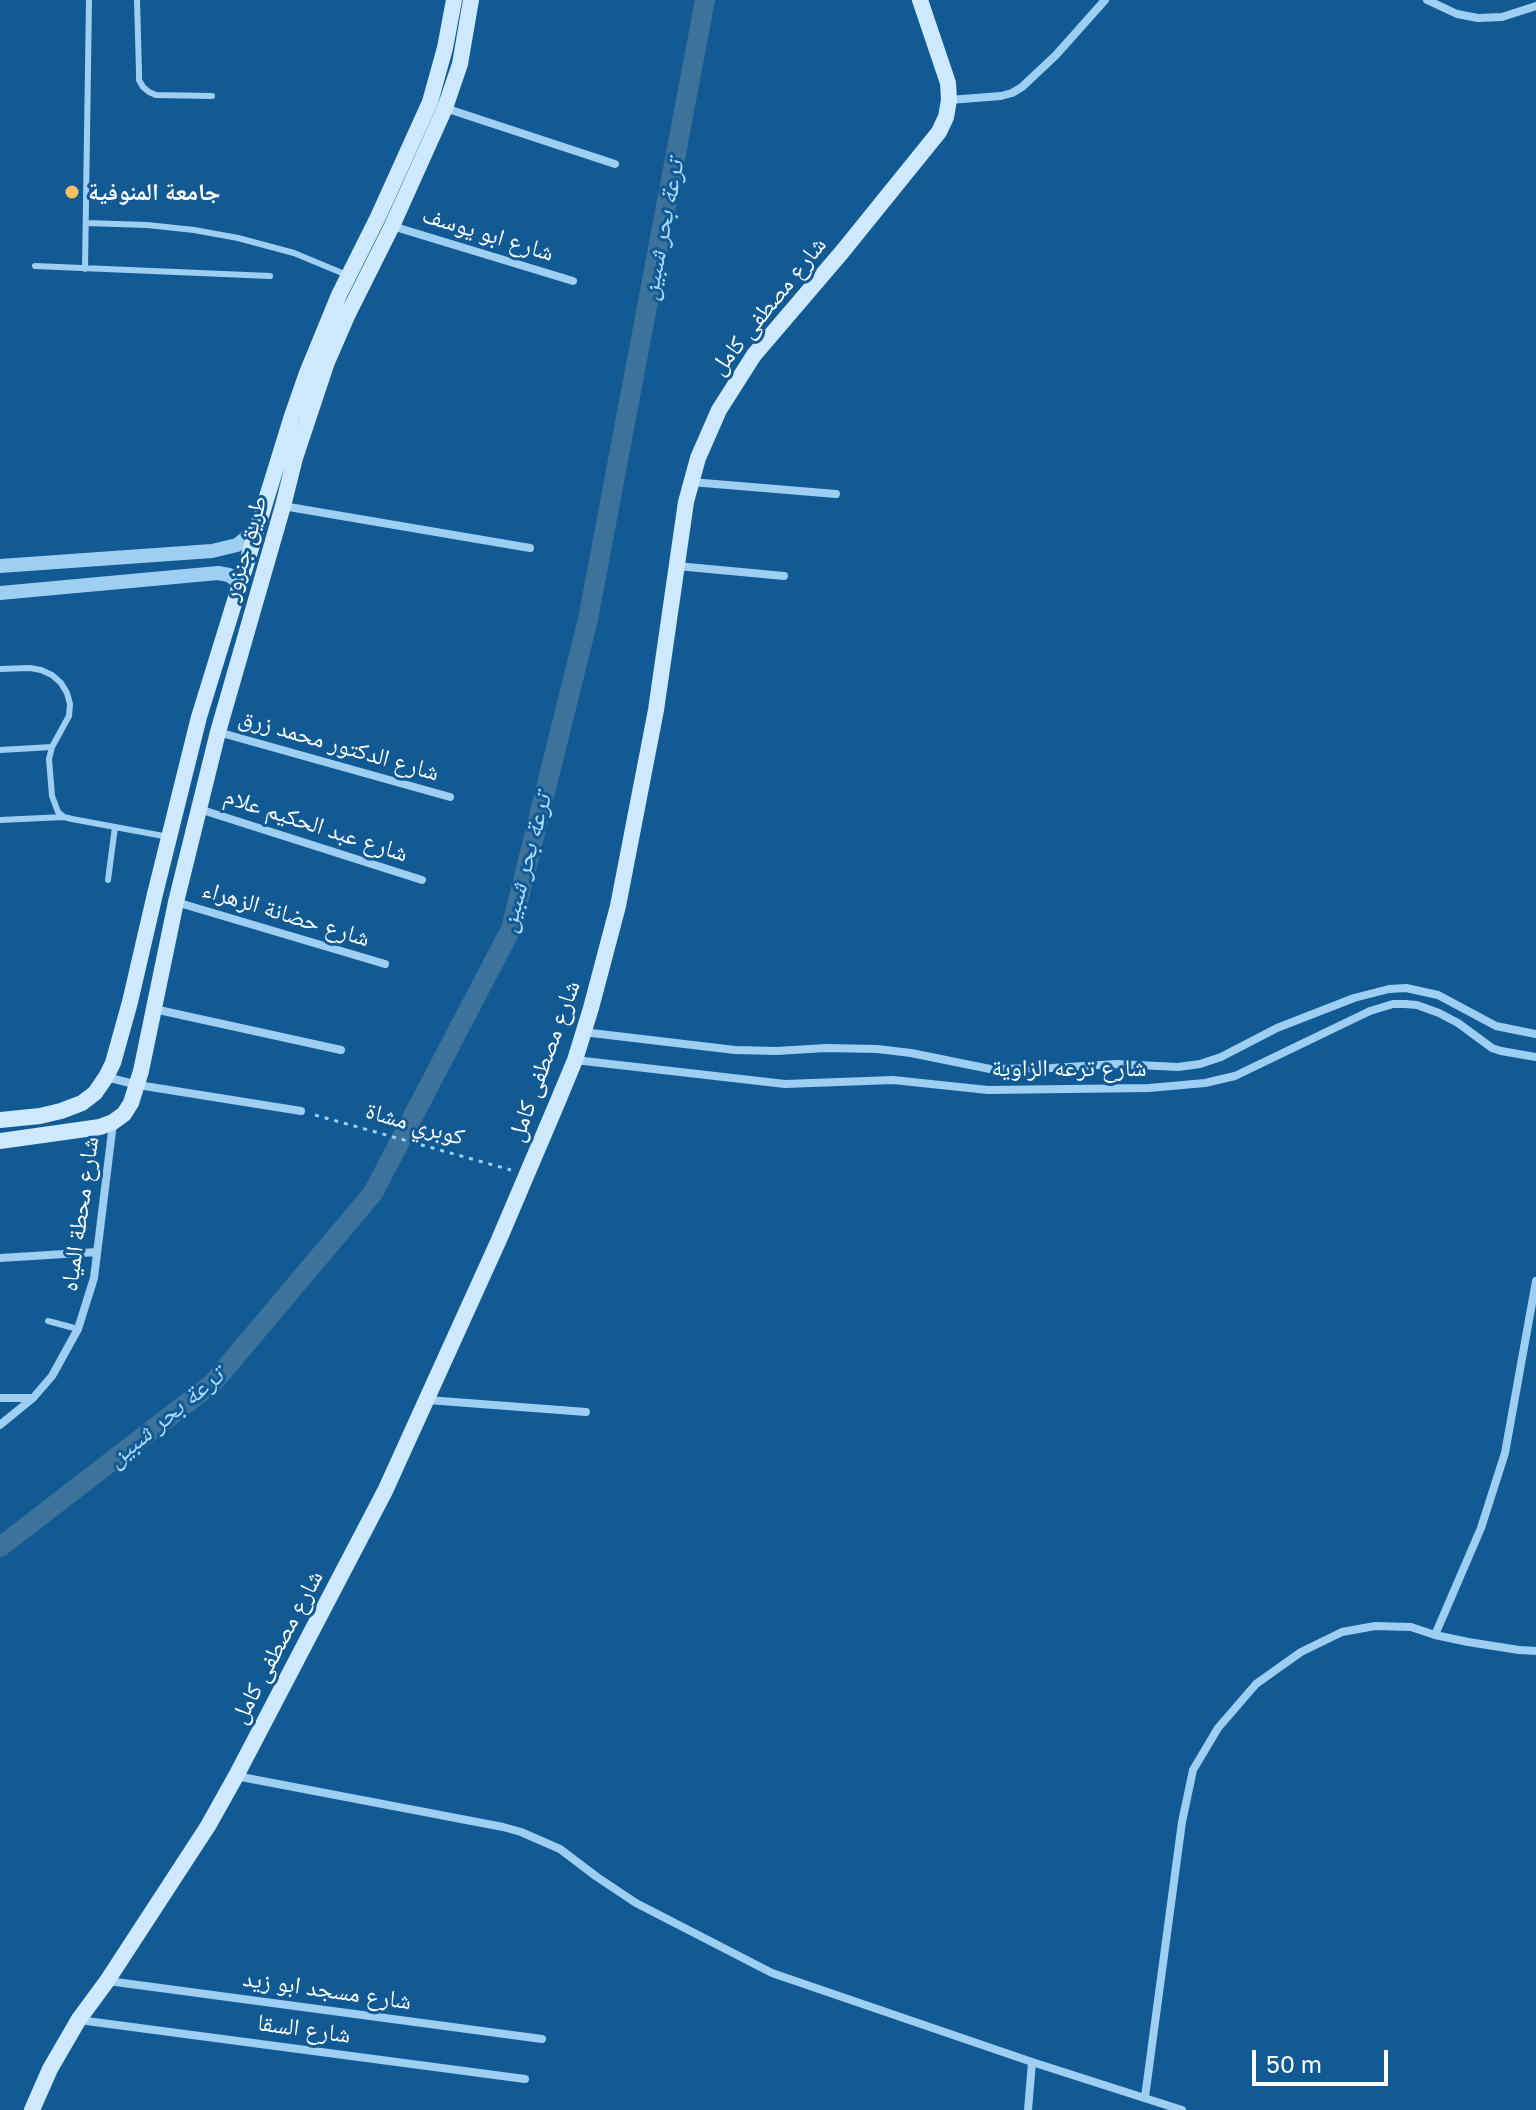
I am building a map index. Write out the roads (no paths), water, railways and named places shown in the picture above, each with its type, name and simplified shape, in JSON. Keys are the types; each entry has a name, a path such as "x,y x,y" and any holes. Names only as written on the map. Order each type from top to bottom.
{"main road":[{"name":"طريق جنزور","path":"0,1120 40,1116 82,1103 95,1093 106,1077 120,1039 199,717 256,530 325,328 430,102 454,0"},
{"name":"طريق جنزور","path":"113,1122 124,1114 138,1085 198,809 295,458 327,362 445,108 460,64 471,0"},
{"path":"920,0 944,67 949,100"},
{"name":"شارع مصطفى كامل","path":"32,2110 50,2069 79,2019 208,1826 385,1491 498,1242 575,1060 618,906 656,710 691,482 705,439 735,381 754,355 939,132 949,100"},
{"path":"0,1141 87,1130 113,1122"}],"street":[{"path":"949,100 1001,96 1022,87 1056,55 1105,0"},
{"path":"1427,0 1457,14 1478,18 1502,17 1536,6"},
{"path":"445,108 615,164"},
{"name":"شارع ابو يوسف","path":"392,226 573,281"},
{"path":"691,482 836,494"},
{"path":"283,506 530,548"},
{"path":"0,566 212,551 237,545 256,530"},
{"path":"677,566 784,576"},
{"path":"0,593 218,573 229,575 240,583"},
{"name":"شارع الدكتور محمد زرق","path":"218,732 450,797"},
{"name":"شارع عبد الحكيم علام","path":"198,809 422,880"},
{"name":"شارع حضانة الزهراء","path":"176,902 385,964"},
{"name":"شارع ترعه الزاوية","path":"583,1032 724,1050 889,1050 990,1069 1117,1064 1178,1067 1221,1057 1277,1028 1354,998 1406,988 1438,995 1496,1026 1536,1034"},
{"name":"شارع ترعه الزاوية","path":"575,1060 785,1084 893,1080 988,1090 1149,1088 1205,1083 1235,1076 1370,1011 1393,1004 1417,1005 1439,1013 1492,1048 1536,1057"},
{"path":"153,1009 341,1050"},
{"path":"106,1077 301,1111"},
{"name":"شارع محطة المياه","path":"0,1425 33,1398 52,1376 78,1329 94,1278 113,1122"},
{"path":"0,1258 97,1252"},
{"path":"1435,1635 1481,1528 1505,1453 1536,1281"},
{"path":"0,1398 33,1398"},
{"path":"426,1399 586,1412"},
{"path":"1145,2097 1182,1822 1193,1770 1218,1728 1256,1684 1301,1652 1342,1632 1375,1626 1411,1627 1435,1635 1536,1651"},
{"path":"236,1776 492,1824 547,1841 636,1903 772,1973 1182,2110"},
{"name":"شارع مسجد ابو زيد","path":"107,1981 542,2039"},
{"name":"شارع السقا","path":"79,2019 525,2079"},
{"path":"1028,2110 1032,2062"}],"lane":[{"path":"85,269 89,0"},
{"path":"137,0 139,80 143,87 156,95 212,96"},
{"path":"86,223 147,225 238,238 294,253 349,276"},
{"path":"35,266 270,276"},
{"path":"0,669 41,670 52,675 67,693 69,716 52,747 49,770 52,796 58,812 64,817"},
{"path":"0,750 52,747"},
{"path":"0,820 64,817 169,837"},
{"path":"108,880 115,827"},
{"path":"48,1321 78,1329"}],"waterway":[{"name":"ترعة بحر شبين","path":"0,1547 213,1383 373,1193 511,929 588,619 705,0"}],"place":[{"name":"جامعة المنوفية","path":"72,192"}]}
